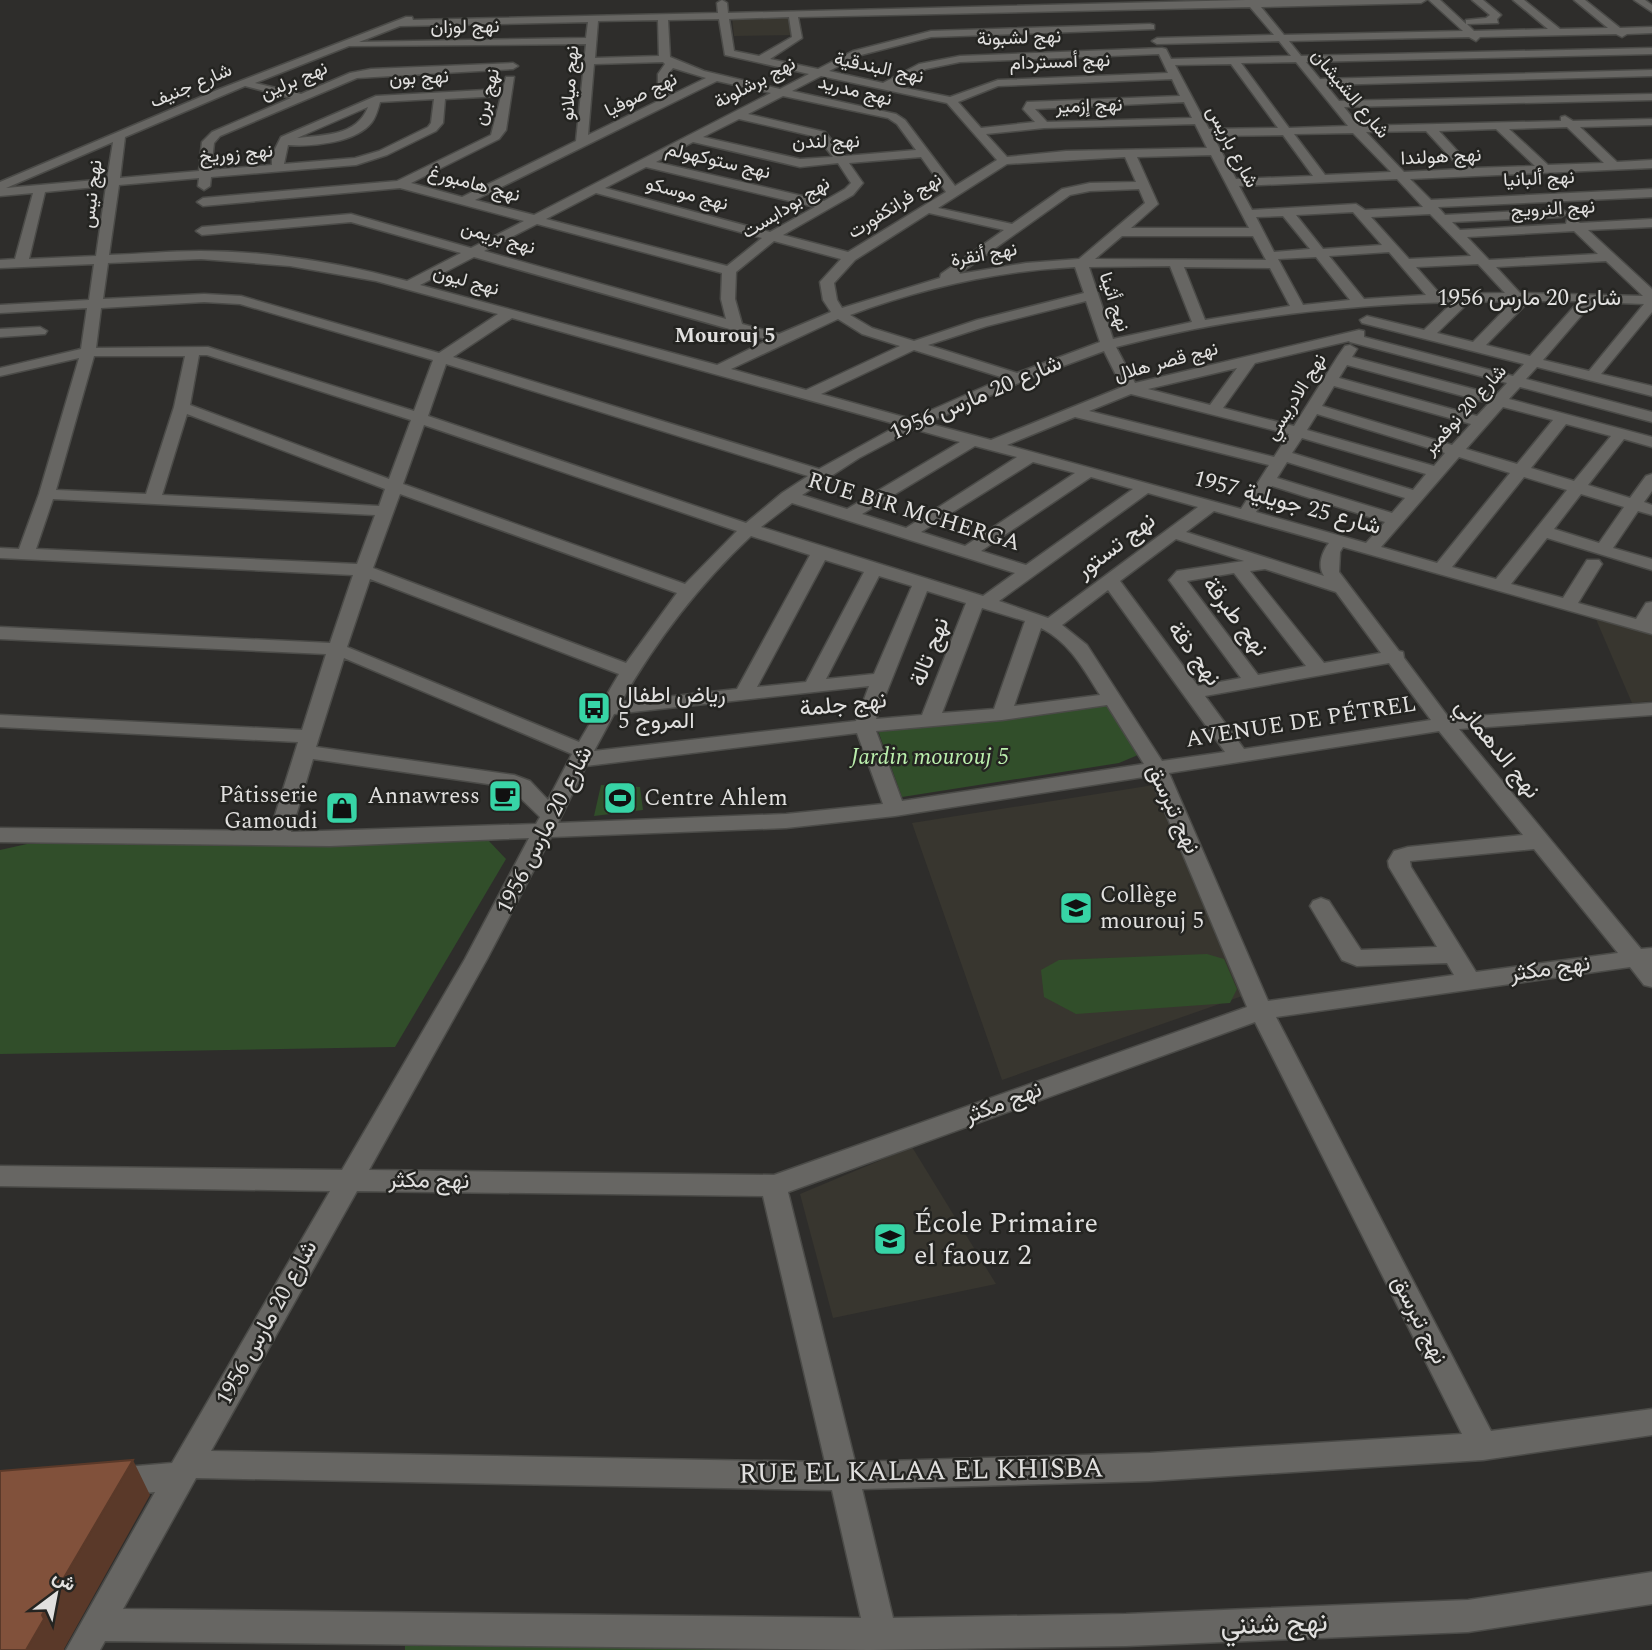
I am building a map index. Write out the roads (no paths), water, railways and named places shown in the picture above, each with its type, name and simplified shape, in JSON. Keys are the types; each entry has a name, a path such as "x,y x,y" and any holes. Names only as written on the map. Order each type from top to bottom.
{"street":[{"path":"398,23 793,14 866,17 922,11 1138,2 1198,8 1252,1 1421,0"},
{"path":"1434,0 1542,100"},
{"path":"1459,22 1494,21 1492,18 1496,15 1477,0"},
{"path":"1518,0 1558,32"},
{"path":"1579,0 1650,53"},
{"path":"1639,0 1652,9"},
{"path":"709,1 735,1"},
{"name":"نهج البندقية","path":"722,1 727,52 951,102"},
{"name":"شارع الشيشان","path":"1252,1 1356,129 1399,177 1483,262 1521,296"},
{"path":"1374,1 1383,10"},
{"name":"شارع باريس","path":"1138,2 1174,76 1298,309"},
{"path":"1315,2 1322,11"},
{"path":"1003,9 1020,43"},
{"name":"شارع جنيف","path":"0,186 244,83 434,10"},
{"path":"922,11 931,34"},
{"path":"759,61 797,38 793,14"},
{"path":"663,17 668,62 663,74 664,103"},
{"name":"نهج ميلانو","path":"463,201 582,143 593,18"},
{"name":"نهج برشلونة","path":"409,285 874,42 931,34 1020,43 1150,27"},
{"path":"1399,27 1407,36"},
{"path":"1162,51 1218,35 1280,38 1341,33 1407,36 1652,30"},
{"name":"نهج لوزان","path":"341,44 591,41"},
{"name":"نهج برن","path":"400,184 495,137 499,131 508,92 516,43"},
{"name":"نهج لشبونة","path":"884,86 923,66 1020,43 1162,51"},
{"path":"422,70 429,45"},
{"path":"1162,51 1234,61 1650,53"},
{"name":"نهج مدريد","path":"590,61 668,62 715,78 892,116 901,122 953,192"},
{"path":"1234,61 1285,131 1435,297"},
{"name":"نهج برلين","path":"201,255 208,142 216,134 363,73 513,66"},
{"path":"1317,82 1652,73"},
{"name":"نهج أمستردام","path":"951,102 998,83 1174,76"},
{"name":"نهج صوفيا","path":"582,143 715,78"},
{"path":"244,83 300,97"},
{"name":"نهج بون","path":"282,143 295,134 376,99 508,92"},
{"name":"نهج زوريخ","path":"0,192 356,162 383,153 432,129 437,123 440,94"},
{"path":"1336,104 1652,97"},
{"name":"نهج بون","path":"282,143 333,137 359,127 368,120 376,99"},
{"path":"1044,125 1029,109 1031,104 1186,99"},
{"path":"1558,112 1572,99"},
{"path":"1511,100 1558,112 1614,166"},
{"path":"951,102 980,131 1004,161"},
{"name":"نهج بودابست","path":"729,271 772,236 856,186 843,161 821,134 737,115"},
{"name":"نهج إزمير","path":"980,131 1044,125 1199,121"},
{"path":"585,122 618,126"},
{"path":"1206,133 1646,122 1652,134"},
{"path":"1499,126 1545,169"},
{"path":"1429,127 1471,173"},
{"name":"نهج نيس","path":"25,555 47,494 88,352 120,135"},
{"name":"نهج لندن","path":"690,138 800,163 923,153"},
{"path":"278,168 282,143"},
{"name":"نهج فرانكفورت","path":"839,314 826,295 827,282 850,257 1004,161 1215,151"},
{"path":"1129,153 1145,186 1161,232"},
{"name":"نهج ستوكهولم","path":"645,163 824,205"},
{"name":"نهج هولندا","path":"1231,183 1343,195 1399,177 1471,173 1530,185 1545,169 1650,166"},
{"path":"1593,167 1628,194"},
{"name":"نهج هامبورغ","path":"203,216 400,184 729,271"},
{"path":"1530,185 1611,257 1652,300 1592,376"},
{"name":"نهج ألبانيا","path":"1434,211 1530,185 1614,195 1652,193"},
{"path":"939,283 1066,192 1090,187 1145,186"},
{"path":"21,263 40,189"},
{"name":"نهج موسكو","path":"594,190 850,257"},
{"path":"1247,214 1287,212 1343,195 1434,211 1501,216 1561,213"},
{"path":"1614,195 1650,224"},
{"path":"1081,264 1152,204"},
{"path":"927,209 1013,228"},
{"path":"1287,212 1359,302"},
{"name":"نهج بريمن","path":"203,216 351,218 778,338"},
{"path":"1501,216 1514,230"},
{"name":"نهج النرويج","path":"1455,234 1650,224"},
{"path":"1116,232 1257,232"},
{"name":"نهج أنقرة","path":"719,370 778,338 839,314 939,283 1027,267 1270,260 1392,248"},
{"name":"نهج ليون","path":"0,264 201,255 320,266 409,285 910,422"},
{"path":"1406,263 1611,257"},
{"name":"نهج أثينا","path":"1081,264 1108,345 1130,389"},
{"path":"1176,264 1200,324"},
{"path":"729,271 726,291 728,310 736,326"},
{"path":"810,394 914,346 997,318 1091,296"},
{"path":"1476,347 1521,296"},
{"name":"شارع 20 مارس 1956","path":"89,1638 493,930 546,823 629,671 688,590 749,529 819,474 910,422 1108,345 1200,324 1381,300 1521,296 1652,300"},
{"path":"1427,335 1466,297"},
{"name":"شارع 20 نوفمبر","path":"1370,549 1393,519 1590,297"},
{"path":"0,309 204,298 241,300 441,358 819,474"},
{"name":"نهج الادريسي","path":"1245,516 1381,300"},
{"path":"707,317 728,310"},
{"path":"278,838 363,570 387,511 441,358 510,313"},
{"path":"839,314 867,331 1018,378"},
{"path":"1367,320 1592,376 1650,387"},
{"path":"0,332 40,331"},
{"path":"1357,337 1652,417"},
{"name":"نهج قصر هلال","path":"990,446 1130,389 1357,337"},
{"path":"153,498 182,407 193,350"},
{"name":"نهج تبرسق","path":"0,372 88,352 193,350 227,356 820,553 1043,622 1063,632 1080,649 1158,771 1261,1011 1483,1446"},
{"path":"1343,359 1652,442"},
{"path":"1214,410 1249,361"},
{"path":"1330,380 1480,422"},
{"path":"1130,389 1298,432 1436,472"},
{"path":"182,407 395,487 688,590"},
{"path":"1313,408 1652,510"},
{"path":"1075,412 1280,459 1415,496"},
{"path":"1441,569 1518,469 1562,419"},
{"name":"شارع 25 جويلية 1957","path":"910,422 1646,628"},
{"path":"1500,586 1620,434"},
{"path":"849,515 972,441"},
{"path":"907,534 1029,457"},
{"path":"967,553 1088,472"},
{"path":"1568,605 1652,479"},
{"path":"1268,480 1393,519"},
{"path":"981,602 1145,488"},
{"path":"47,494 387,511"},
{"name":"RUE BIR MCHERGA","path":"788,496 1026,571"},
{"name":"نهج تستور","path":"1043,622 1111,581 1210,506"},
{"path":"1542,531 1598,557 1652,565"},
{"path":"1174,533 1342,588"},
{"name":"نهج الدهماني","path":"1339,541 1331,552 1330,572 1396,656 1444,724 1539,841 1643,956 1652,979"},
{"path":"744,694 820,553"},
{"path":"0,554 363,570 629,671"},
{"path":"1237,566 1263,564"},
{"path":"1237,566 1319,670"},
{"name":"نهج طبرقة","path":"1237,566 1183,575 1178,580 1252,680"},
{"path":"812,688 874,569"},
{"name":"نهج دقة","path":"1111,581 1238,755"},
{"path":"895,809 864,726 922,583"},
{"name":"نهج تالة","path":"929,721 981,602"},
{"path":"1646,628 1652,607"},
{"path":"1002,714 1043,622"},
{"path":"0,633 337,649 583,756"},
{"path":"1191,693 1396,656"},
{"path":"609,709 881,679"},
{"name":"نهج جلمة","path":"583,756 1002,714 1111,699"},
{"name":"AVENUE DE PÉTREL","path":"0,835 330,839 546,823 786,821 895,809 1158,771 1238,755 1444,724 1652,709"},
{"path":"0,721 309,744 514,781 523,786 546,823"},
{"path":"1469,981 1400,867 1402,856 1539,841"},
{"path":"1321,906 1350,954 1357,958 1454,955"},
{"name":"نهج مكثر","path":"0,1176 774,1186 1261,1011 1643,956"},
{"path":"774,1186 841,1476 884,1642"},
{"name":"RUE EL KALAA EL KHISBA","path":"90,1484 183,1470 841,1476 1150,1467 1483,1446 1652,1422"},
{"name":"نهج شنني","path":"89,1638 884,1642 1468,1616 1652,1588"}],"place":[{"name":"رياض اطفال المروج 5","path":"594,708"},
{"name":"Annawress","path":"505,796"},
{"name":"Centre Ahlem","path":"620,798"},
{"name":"Pâtisserie Gamoudi","path":"342,808"},
{"name":"Collège mourouj 5","path":"1076,908"},
{"name":"École Primaire el faouz 2","path":"890,1239"}],"district":[{"name":"Mourouj 5","path":"725,336"}],"park label":[{"name":"Jardin mourouj 5","path":"930,757"}]}
